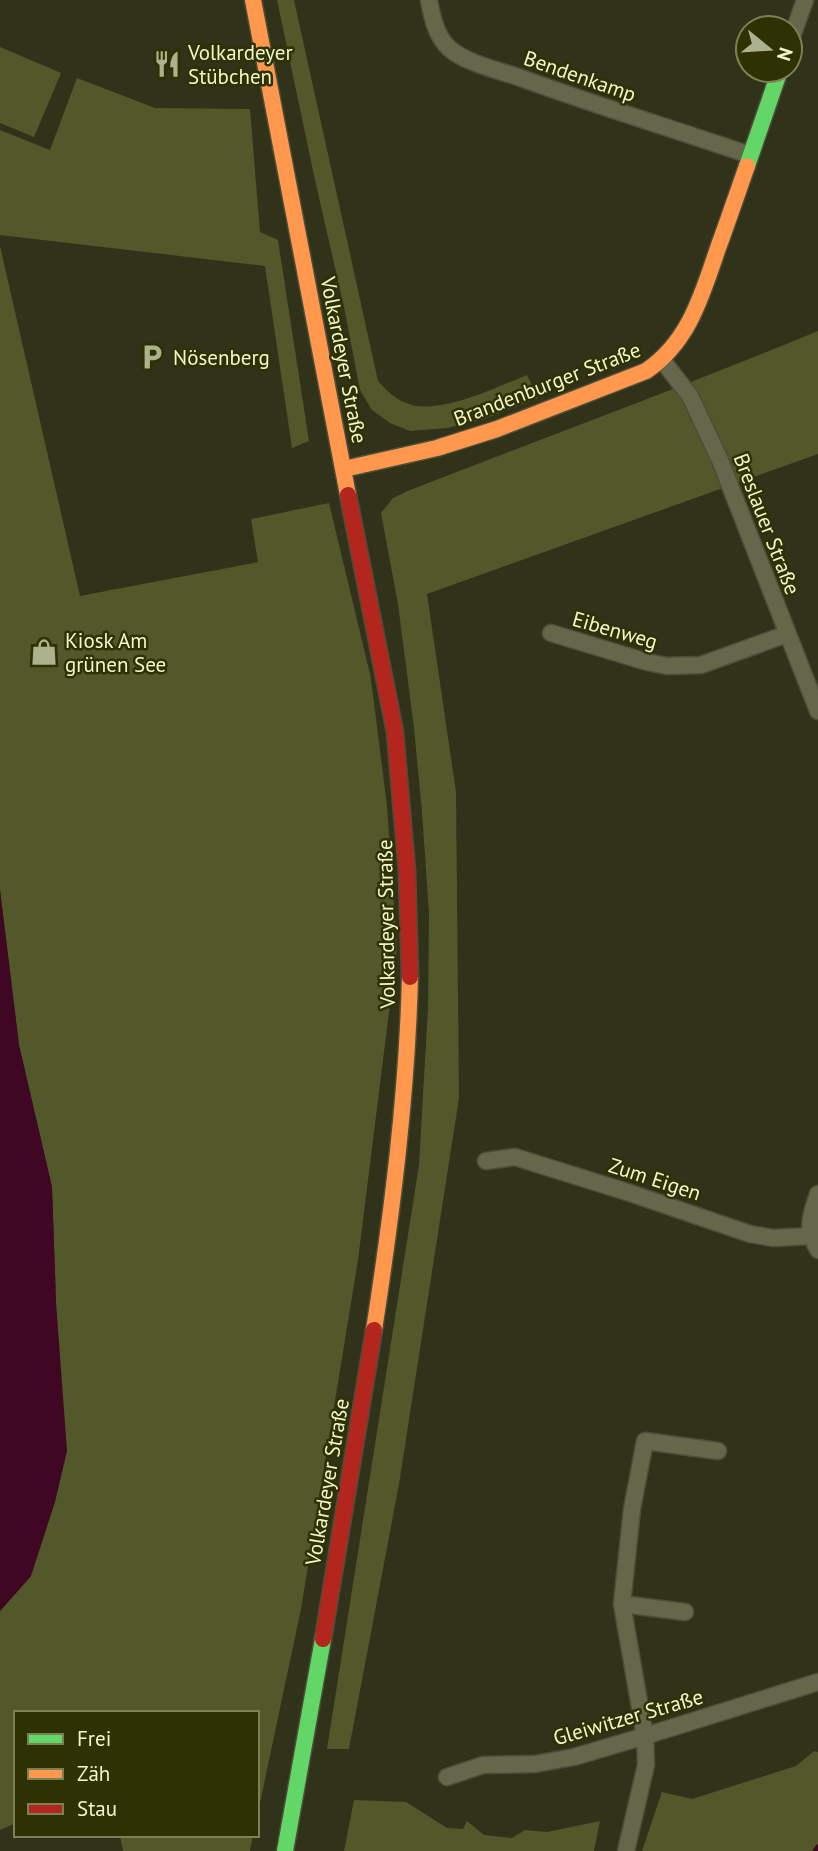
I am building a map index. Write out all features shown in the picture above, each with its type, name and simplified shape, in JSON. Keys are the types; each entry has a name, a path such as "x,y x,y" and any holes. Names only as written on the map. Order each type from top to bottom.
{"main road":[{"name":"Volkardeyer Straße","path":"254,0 396,732 410,913 410,1009 399,1160 379,1299 285,1851"},
{"name":"Brandenburger Straße","path":"344,469 437,448 497,429 646,371 662,360 680,338 700,301 775,84"}],"street":[{"name":"Bendenkamp","path":"429,0 440,36 460,55 562,94 750,155"},
{"name":"Breslauer Straße","path":"662,360 690,396 720,460 818,711"},
{"name":"Eibenweg","path":"551,633 667,666 701,665 787,634"},
{"name":"Zum Eigen","path":"486,1161 515,1157 750,1234 814,1243"},
{"path":"814,1243 810,1223 818,1194"},
{"path":"626,1851 646,1765 645,1736 622,1604 632,1509 645,1441 718,1451"},
{"path":"622,1604 685,1612"},
{"name":"Gleiwitzer Straße","path":"447,1777 483,1765 535,1763 574,1757 818,1682"}],"green space":[{"path":"277,0 294,0 378,381 388,392 409,404 436,406 468,398 527,375 538,398 482,420 447,428 410,431 390,423 372,410 360,390"},
{"path":"0,47 61,73 34,137 0,123"},
{"path":"77,78 155,108 250,109 260,232 278,240 309,441 292,448 265,266 0,235 0,130 50,150"},
{"path":"0,246 80,596 258,562 251,519 329,503 370,674 387,806 397,948 358,1260 301,1609 259,1808 259,1711 14,1711 14,1824 0,1830 0,1611 31,1576 56,1302 52,1187 19,1045 0,890"},
{"path":"818,331 818,454 427,594 456,792 459,1098 399,1484 349,1749 327,1749 419,1165 428,1008 429,913 422,812 398,604 381,513 393,498 410,490"},
{"path":"814,1751 818,1752 818,1851 642,1851 662,1792 692,1799 796,1766"},
{"path":"354,1800 406,1802 447,1828 463,1829 467,1821 484,1835 512,1838 525,1830 547,1832 600,1821 594,1851 344,1851"},
{"path":"120,1837 253,1837 250,1851 123,1851"}],"shaded area":[{"path":"0,890 19,1045 52,1187 56,1302 67,1451 55,1502 31,1576 0,1611"}],"waterway":[{"path":"815,1851 818,1847"}],"traffic: fast":[{"path":"747,166 775,84"},
{"path":"285,1851 323,1639"}],"traffic: slow":[{"path":"253,0 348,495"},
{"path":"344,469 437,448 497,429 646,371 673,346 700,300 747,166"},
{"path":"374,1330 398,1154 410,977"}],"traffic: jam":[{"path":"348,495 395,732 407,871 410,977"},
{"path":"323,1639 374,1330"}],"place":[{"name":"Volkardeyer Stübchen","path":"167,64"},
{"name":"Nösenberg","path":"152,357"},
{"name":"Kiosk Am grünen See","path":"44,652"}]}
